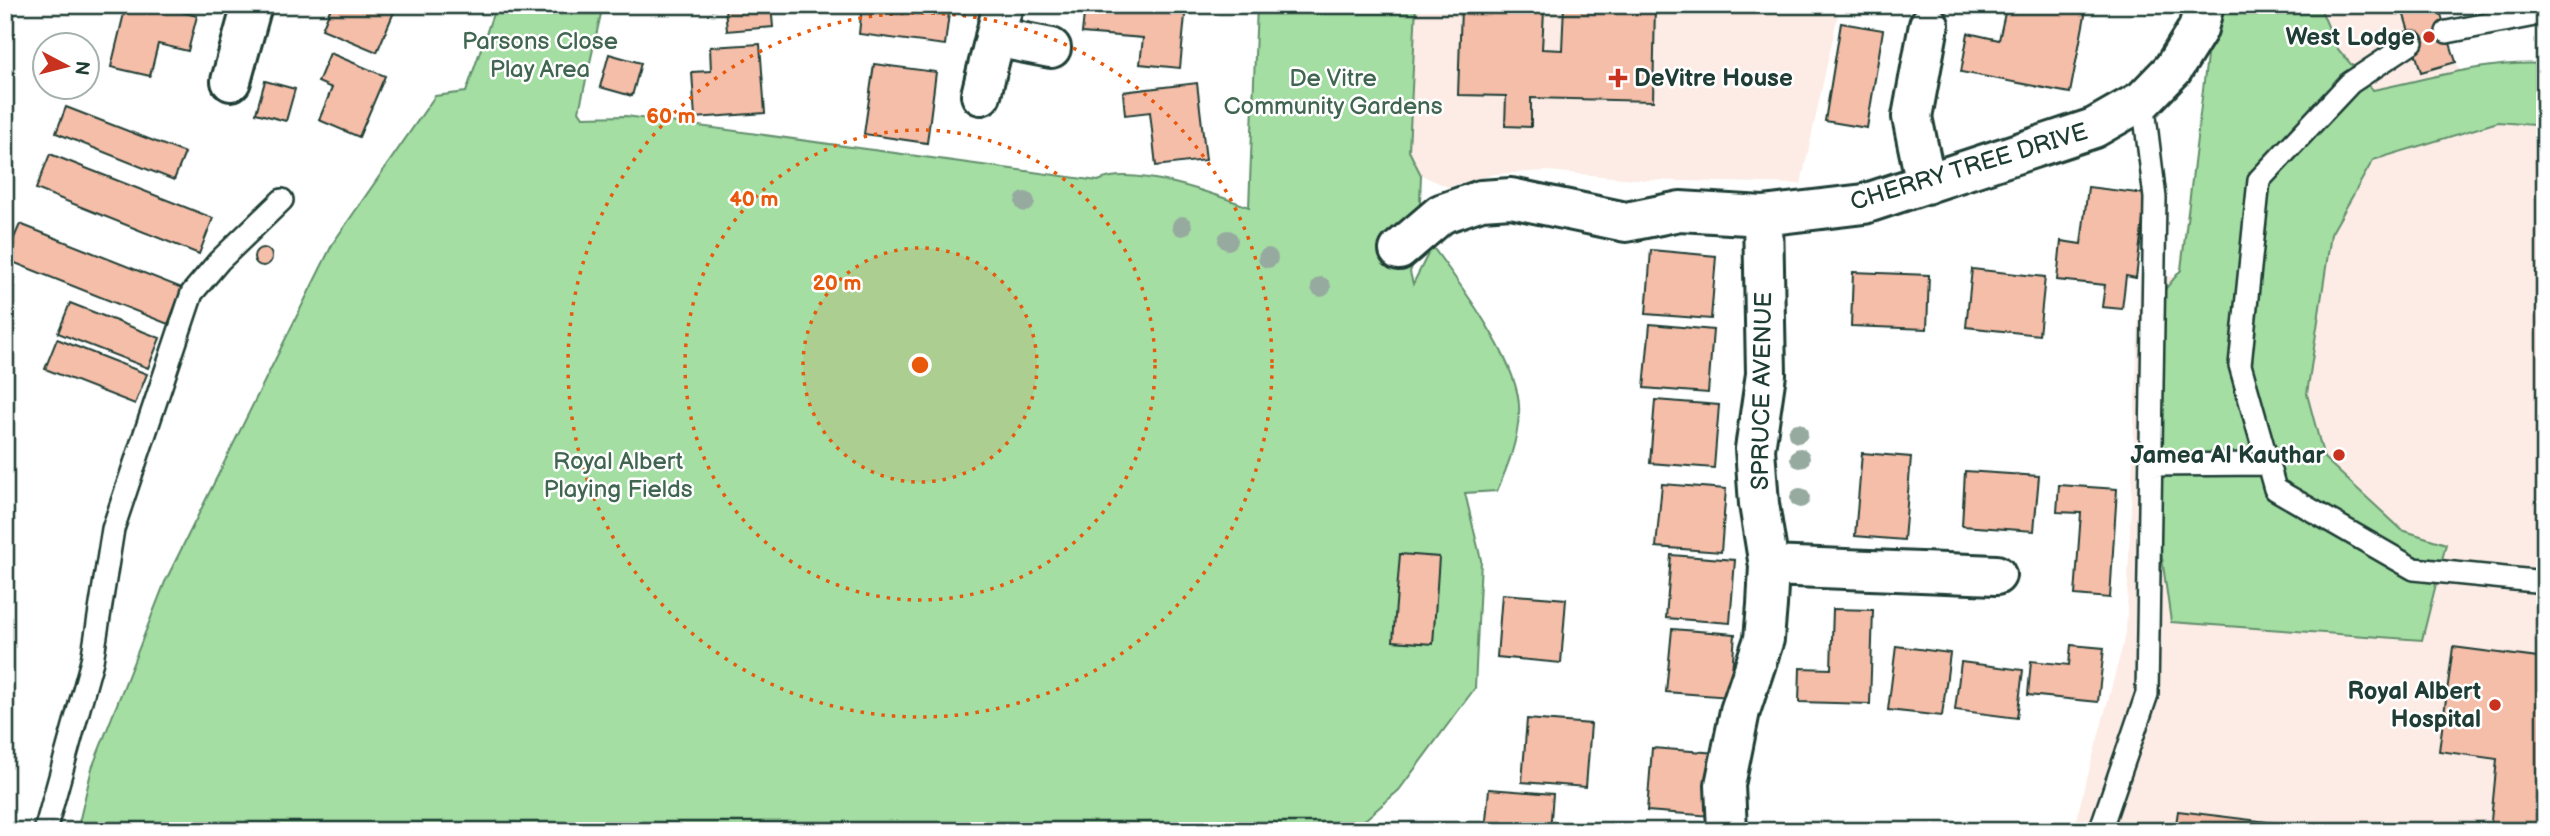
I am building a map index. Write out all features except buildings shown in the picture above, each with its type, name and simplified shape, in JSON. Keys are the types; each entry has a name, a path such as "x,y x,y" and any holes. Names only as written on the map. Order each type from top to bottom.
{"street":[{"path":"231,81 252,5"},
{"name":"CHERRY TREE DRIVE","path":"1399,250 1440,214 1481,200 1511,198 1626,222 1680,211 1763,216 1864,204 2094,128 2143,100 2174,69 2197,29 2204,5"},
{"path":"981,95 999,21 1051,48"},
{"path":"1926,184 1912,117 1929,26"},
{"name":"SPRUCE AVENUE","path":"1727,831 1725,785 1740,711 1764,639 1769,566 1759,504 1755,449 1766,374 1763,216"},
{"path":"1769,566 1996,575"}],"lane":[{"path":"2447,32 2545,13"},
{"path":"2412,42 2350,83 2259,180 2240,365 2275,489 2414,569 2545,582"},
{"path":"2099,831 2147,694 2155,198 2143,100"},
{"path":"45,831 92,661 113,529 192,293 219,261 282,200"},
{"path":"2151,465 2267,464"}],"shaded area":[{"name":"DeVitre House","path":"1416,5 1840,5 1801,184 1645,180 1548,171 1495,174 1448,187 1421,175 1409,151"},
{"name":"Jamea Al Kauthar","path":"2235,5 2438,5 2460,72 2529,63 2545,64 2545,831 2073,831 2126,633 2140,275 2178,277 2190,184"}],"green space":[{"name":"Royal Albert Playing Fields","path":"496,5 603,5 579,111 583,117 626,116 1098,181 1113,177 1151,178 1249,207 1257,5 1416,5 1409,151 1421,175 1418,251 1410,272 1413,284 1432,246 1500,349 1518,394 1519,413 1512,453 1497,491 1465,493 1481,560 1475,688 1399,790 1366,819 1344,831 77,831 92,768 165,582 333,243 435,96 466,92"},
{"path":"2224,5 2319,5 2337,48 2373,90 2480,68 2545,64 2545,126 2498,122 2373,160 2331,234 2307,394 2324,458 2402,530 2446,544 2422,640 2171,622 2158,529 2162,293 2181,270 2210,32"}],"place":[{"name":"West Lodge","path":"2429,37"},
{"name":"DeVitre House","path":"1618,78"},
{"name":"Jamea Al Kauthar","path":"2339,455"},
{"name":"Royal Albert Hospital","path":"2495,705"}],"park label":[{"name":"Parsons Close Play Area","path":"540,55"},
{"name":"De Vitre Community Gardens","path":"1333,92"}]}
